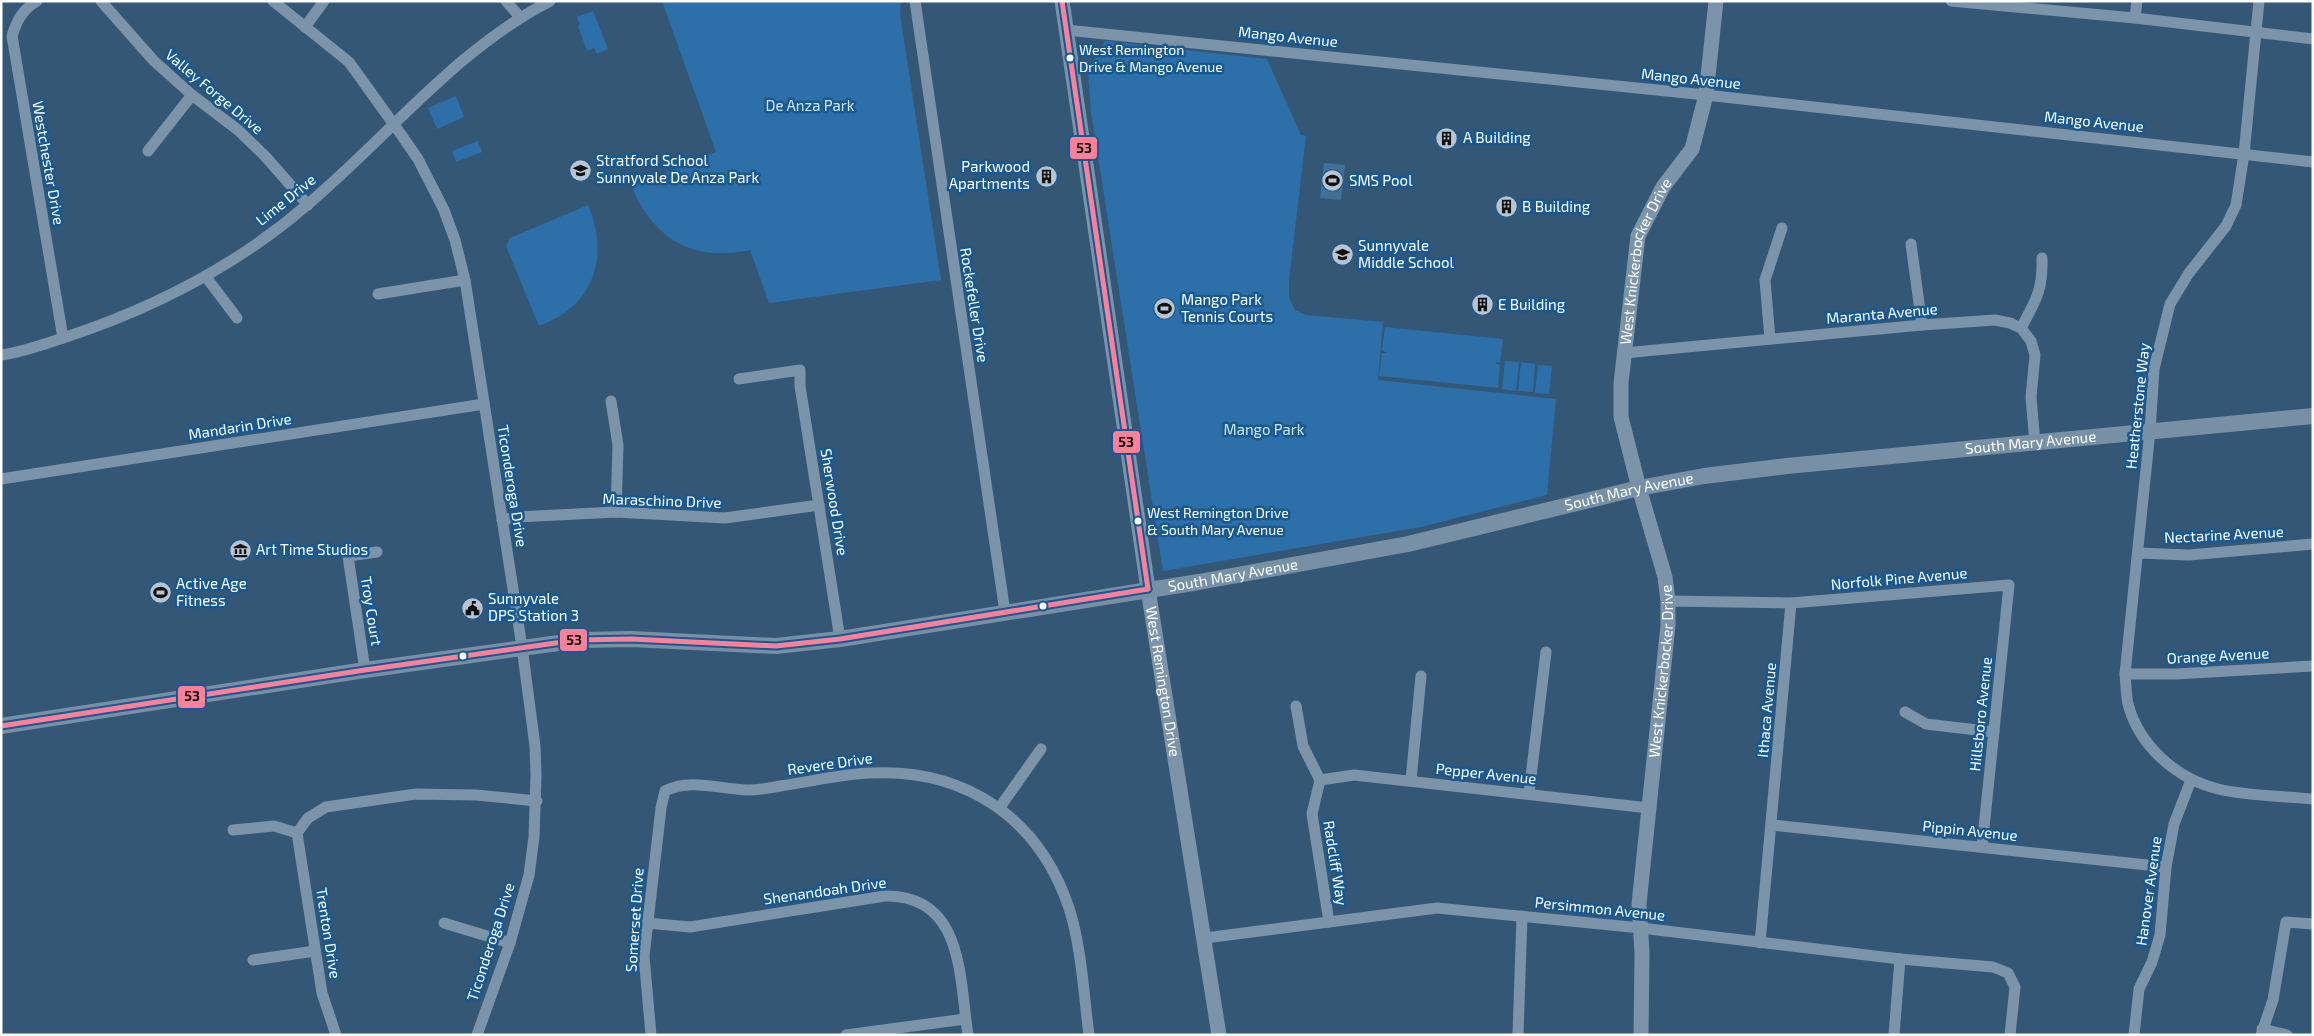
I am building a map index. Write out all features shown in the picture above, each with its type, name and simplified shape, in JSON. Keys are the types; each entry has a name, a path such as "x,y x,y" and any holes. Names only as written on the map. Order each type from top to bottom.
{"main road":[{"name":"South Mary Avenue","path":"1,726 365,670 580,640 631,639 776,646 840,639 1408,544 1639,488 1704,476 1787,466 2035,444 2313,416"}],"street":[{"name":"Westchester Drive","path":"36,1 27,7 17,20 12,36 63,338"},
{"name":"Valley Forge Drive","path":"101,1 154,62 192,95 238,130 265,156 308,205"},
{"name":"Ticonderoga Drive","path":"273,1 349,62 394,124 418,159 444,210 456,240 465,280 522,647 535,746 537,801 529,875 510,944 477,1035"},
{"path":"306,27 324,1"},
{"path":"506,1 520,17"},
{"name":"Lime Drive","path":"1,355 20,352 134,312 206,276 261,240 308,205 428,91 520,17 550,1"},
{"name":"Rockefeller Drive","path":"915,1 1005,612"},
{"name":"West Remington Drive","path":"1062,1 1148,589 1220,1035"},
{"name":"West Knickerbocker Drive","path":"1641,1035 1639,904 1668,625 1668,601 1665,576 1639,488 1621,417 1621,383 1638,236 1663,187 1692,149 1706,95 1716,1"},
{"path":"1951,1 2014,5 2135,18 2255,34 2313,39"},
{"path":"2135,18 2137,1"},
{"name":"Heatherstone Way","path":"2259,1 2244,154 2236,204 2226,226 2189,273 2170,304 2154,369 2150,431 2125,674 2128,703 2138,727 2150,746 2166,762 2191,780 2219,789 2313,799"},
{"name":"Mango Avenue","path":"1066,30 1706,95 2313,162"},
{"path":"148,151 192,95"},
{"path":"1770,339 1765,280 1782,228"},
{"path":"1911,244 1922,325"},
{"path":"2035,444 2031,397 2035,355 2031,341 2021,328 2039,295 2043,279 2042,258"},
{"path":"206,276 237,318"},
{"path":"378,294 465,280"},
{"name":"Maranta Avenue","path":"1624,353 1995,320 2010,322 2021,328"},
{"name":"Sherwood Drive","path":"739,379 800,370 800,386 840,639"},
{"path":"611,401 618,445 616,512"},
{"name":"Mandarin Drive","path":"1,479 484,404"},
{"name":"Maraschino Drive","path":"502,520 517,517 616,512 725,518 819,505"},
{"name":"Nectarine Avenue","path":"2138,553 2189,554 2313,544"},
{"name":"Troy Court","path":"365,670 348,556 377,552"},
{"name":"Norfolk Pine Avenue","path":"1792,603 2009,585"},
{"name":"Hillsboro Avenue","path":"1982,847 2009,585"},
{"path":"1668,601 1792,603"},
{"name":"Ithaca Avenue","path":"1760,942 1792,603"},
{"path":"1529,793 1546,652"},
{"name":"Orange Avenue","path":"2125,674 2176,674 2313,666"},
{"path":"1411,780 1421,676"},
{"path":"1296,706 1303,746 1320,780"},
{"path":"1905,712 1926,724 1994,732"},
{"path":"1000,807 1041,750"},
{"name":"Revere Drive","path":"661,808 665,791 677,785 691,784 748,790 869,773 894,773 940,780 982,796 1000,807 1034,842 1043,854 1062,890 1074,931 1089,1035"},
{"name":"Pepper Avenue","path":"1320,780 1354,774 1649,808"},
{"name":"Radcliff Way","path":"1320,780 1312,814 1329,922"},
{"name":"Hanover Avenue","path":"2134,1035 2139,989 2152,962 2160,935 2166,866 2174,824 2191,780"},
{"path":"233,830 274,826 297,833 308,818 326,807 416,794 476,795 537,801"},
{"name":"Somerset Drive","path":"651,1035 644,967 647,923 661,808"},
{"name":"Pippin Avenue","path":"1772,825 2166,866"},
{"name":"Trenton Drive","path":"297,833 322,993 336,1035"},
{"name":"Shenandoah Drive","path":"647,923 690,927 885,896 912,899 933,911 947,927 955,948 968,1035"},
{"name":"Persimmon Avenue","path":"1205,938 1437,908 1640,928 1900,959 1993,967 2008,973 2015,987 2010,1035"},
{"path":"1518,1035 1522,916"},
{"path":"2287,1035 2261,1032 2273,1000 2286,922 2313,924"},
{"path":"444,923 510,944"},
{"path":"253,960 316,951"},
{"path":"1894,1035 1900,959"},
{"path":"846,1035 966,1019"}],"green space":[{"name":"De Anza Park","path":"662,1 901,1 900,14 941,280 769,303 750,250 710,253 678,243 664,233 641,205 631,186 716,152"},
{"path":"593,11 608,49 597,54 594,48 587,51 578,26 580,25 577,17"},
{"name":"Mango Park","path":"1105,41 1267,59 1301,135 1306,136 1289,280 1289,298 1295,310 1306,315 1383,322 1378,380 1556,399 1547,495 1421,527 1163,571 1091,112 1088,71"},
{"path":"456,96 464,117 437,129 428,108"},
{"path":"478,141 482,152 456,162 452,151"},
{"path":"588,205 597,243 597,261 592,278 584,293 573,306 558,317 539,326 506,246 510,238"},
{"path":"1385,327 1503,339 1500,362 1496,362 1496,364 1500,365 1498,388 1379,376 1382,353 1387,353 1382,350"},
{"path":"1505,361 1519,362 1516,391 1502,389"},
{"path":"1521,362 1535,364 1533,392 1518,391"},
{"path":"1538,365 1552,366 1549,394 1535,393"}],"shaded area":[{"name":"SMS Pool","path":"1324,163 1345,165 1341,200 1320,198"}],"transit line":[{"name":"53","path":"1062,1 1148,589"},
{"name":"53","path":"1,726 365,670 577,640 631,639 776,646 840,639 1148,589"}],"place":[{"name":"West Remington Drive & Mango Avenue","path":"1070,58"},
{"name":"A Building","path":"1447,138"},
{"name":"Stratford School Sunnyvale De Anza Park","path":"580,170"},
{"name":"Parkwood Apartments","path":"1046,176"},
{"name":"SMS Pool","path":"1333,181"},
{"name":"B Building","path":"1506,207"},
{"name":"Sunnyvale Middle School","path":"1342,255"},
{"name":"E Building","path":"1482,305"},
{"name":"Mango Park Tennis Courts","path":"1165,309"},
{"name":"West Remington Drive & South Mary Avenue","path":"1138,521"},
{"name":"Art Time Studios","path":"240,550"},
{"name":"Active Age Fitness","path":"160,593"},
{"name":"Sunnyvale DPS Station 3","path":"472,608"}]}
